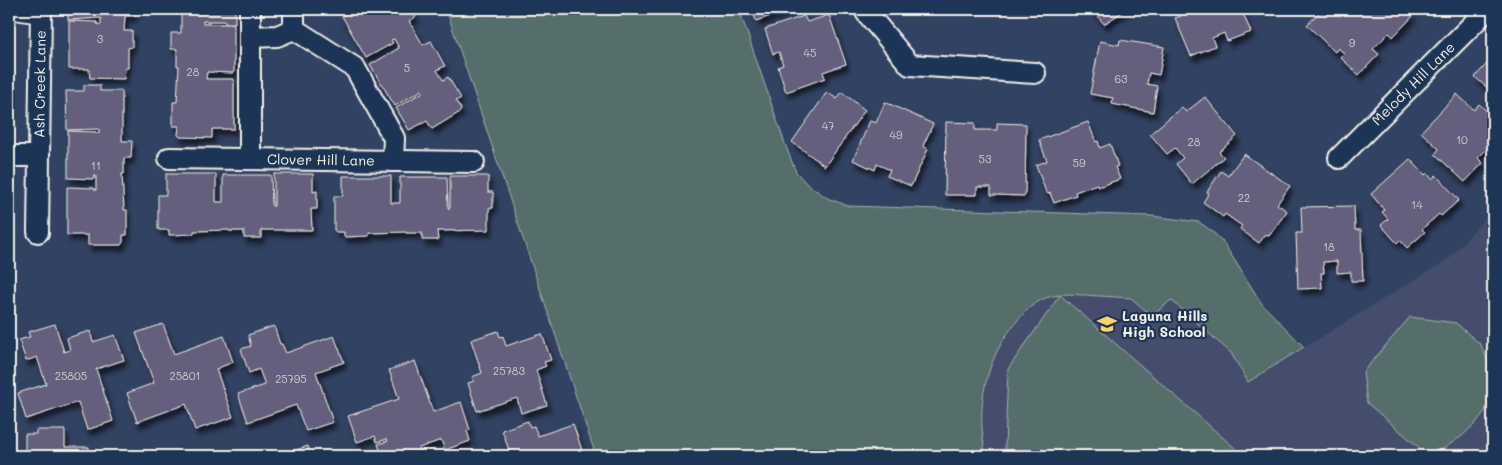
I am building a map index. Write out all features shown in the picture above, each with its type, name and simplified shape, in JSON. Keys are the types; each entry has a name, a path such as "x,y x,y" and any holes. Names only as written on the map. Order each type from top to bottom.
{"street":[{"name":"Ash Creek Lane","path":"15,9 41,11 38,232"},
{"path":"250,37 277,36 294,29 294,9"},
{"path":"865,9 910,65 1035,74"},
{"name":"Melody Hill Lane","path":"1339,158 1488,9"},
{"name":"Clover Hill Lane","path":"250,11 250,159"},
{"name":"Clover Hill Lane","path":"294,29 355,68 394,138 393,161"},
{"name":"Ash Creek Lane","path":"9,156 39,156"},
{"name":"Clover Hill Lane","path":"169,158 474,162"}],"shaded area":[{"name":"Laguna Hills High School","path":"1493,209 1493,456 986,456 982,428 985,382 989,368 1007,333 1036,303 1046,297 1068,294 1131,298 1152,316 1171,299 1232,353 1248,382 1450,258"}],"green space":[{"path":"446,9 739,9 796,172 808,185 829,199 849,206 1151,216 1199,222 1223,242 1262,304 1304,347 1248,382 1231,353 1171,300 1152,316 1131,298 1068,294 1053,296 1036,303 1018,320 998,350 990,367 983,401 982,419 986,456 596,456"},
{"path":"1060,295 1244,456 1007,456 1005,447 1008,369"},
{"path":"1410,317 1456,323 1481,345 1492,378 1485,411 1462,436 1433,456 1429,456 1367,403 1363,372"}],"building":[{"path":"68,9 134,9 134,16 125,16 124,31 132,31 132,47 128,48 128,68 125,68 124,79 90,78 89,69 69,69 69,21 97,22 97,24 101,25 101,18 68,20"},
{"path":"181,9 235,9 235,23 203,21 203,24 234,24 234,73 207,72 206,79 234,79 234,129 212,129 212,138 180,137 178,135 179,126 173,126 173,102 177,102 179,66 177,66 177,49 171,49 171,33 181,33"},
{"path":"354,9 411,9 416,17 409,21 423,45 431,41 445,66 437,70 443,80 448,77 461,98 456,101 461,109 460,112 432,129 427,121 409,130 396,108 423,92 422,90 395,106 370,65 399,48 394,39 391,40 393,43 366,58 342,16"},
{"path":"752,9 791,9 756,21"},
{"path":"1092,9 1127,9 1104,24"},
{"path":"1177,9 1241,9 1251,32 1227,41 1224,33 1212,38 1215,46 1191,56 1175,18 1181,16"},
{"path":"1322,9 1406,9 1413,16 1393,37 1389,33 1373,49 1379,54 1359,75 1340,57 1344,53 1338,48 1335,52 1307,25"},
{"path":"829,15 846,64 823,72 825,78 786,92 778,67 783,65 779,52 773,54 765,29 804,16 807,22"},
{"path":"1120,40 1164,47 1159,75 1149,73 1147,84 1157,86 1153,112 1112,104 1113,98 1090,94 1100,41 1119,45"},
{"path":"1493,57 1493,93 1475,77"},
{"path":"84,85 100,85 100,91 122,91 122,141 132,141 131,158 124,158 124,174 122,174 124,210 127,210 127,235 123,235 121,245 88,245 88,235 67,235 67,187 94,188 96,190 96,176 94,176 94,179 68,178 68,131 99,133 99,129 67,130 66,91 84,91"},
{"path":"827,92 837,99 842,92 865,110 825,166 792,142"},
{"path":"1457,94 1474,110 1479,104 1493,117 1493,151 1488,148 1478,158 1483,163 1465,182 1435,154 1439,149 1421,132"},
{"path":"1205,97 1237,136 1219,152 1224,157 1192,184 1176,164 1183,158 1175,148 1167,154 1150,134 1182,107 1186,112"},
{"path":"885,102 933,124 923,146 928,149 911,186 887,176 890,170 877,164 875,170 853,160 870,121 876,123"},
{"path":"946,122 975,123 975,130 997,130 997,123 1026,124 1025,196 991,195 991,187 977,187 977,195 945,195"},
{"path":"1088,122 1100,148 1110,144 1118,166 1115,167 1120,179 1098,187 1097,184 1075,192 1076,195 1054,203 1050,193 1046,192 1036,165 1047,161 1039,140"},
{"path":"1244,154 1290,186 1277,204 1287,211 1269,236 1266,234 1259,243 1240,229 1242,226 1225,214 1223,217 1203,202 1209,193 1207,192 1221,171 1228,176"},
{"path":"1410,159 1425,175 1427,173 1432,179 1436,175 1459,200 1422,229 1425,232 1407,248 1400,240 1397,243 1381,225 1388,219 1382,212 1384,210 1371,194"},
{"path":"166,174 216,174 216,202 223,202 223,175 271,175 272,206 274,206 274,174 313,174 313,192 317,191 317,209 311,209 312,230 261,230 261,238 244,238 244,231 229,230 194,231 194,234 169,235 169,230 158,229 158,195 166,195"},
{"path":"343,176 391,176 391,203 400,203 400,177 447,177 448,208 450,208 450,176 488,176 488,192 493,192 493,208 489,208 489,230 437,231 438,240 422,240 422,233 406,232 369,233 369,236 344,237 344,232 336,232 334,230 334,196 343,196"},
{"path":"1354,206 1355,230 1361,230 1363,281 1351,281 1351,272 1337,273 1337,261 1323,262 1324,273 1321,273 1322,288 1298,289 1296,233 1302,233 1301,207"},
{"path":"55,324 64,352 70,350 67,338 90,331 93,342 115,335 124,360 96,369 113,421 87,430 78,402 26,419 18,393 46,384 37,357 26,361 19,340 30,337 28,332"},
{"path":"163,324 174,354 224,336 233,362 216,369 233,417 195,430 186,404 137,422 127,393 154,383 136,333"},
{"path":"274,326 280,344 282,344 286,353 334,336 344,362 316,372 333,422 306,431 296,405 248,422 238,394 265,385 259,369 249,373 241,349 251,346 248,335"},
{"path":"498,331 500,337 503,336 506,346 542,334 551,360 544,362 546,366 536,370 547,405 521,413 517,398 477,411 468,383 474,381 472,377 482,373 471,340"},
{"path":"415,361 433,412 461,402 470,430 467,431 470,441 445,450 441,440 419,448 422,456 382,456 378,444 388,441 387,439 377,442 375,436 357,442 348,416 399,399 389,370"},
{"path":"528,421 530,427 534,426 538,436 573,424 582,450 566,456 511,456 502,430"},
{"path":"36,430 65,430 65,447 89,447 89,456 25,456 25,434 36,434"},
{"path":"308,446 311,456 281,456 281,455"}],"place":[{"name":"Laguna Hills High School","path":"1107,324"}]}
